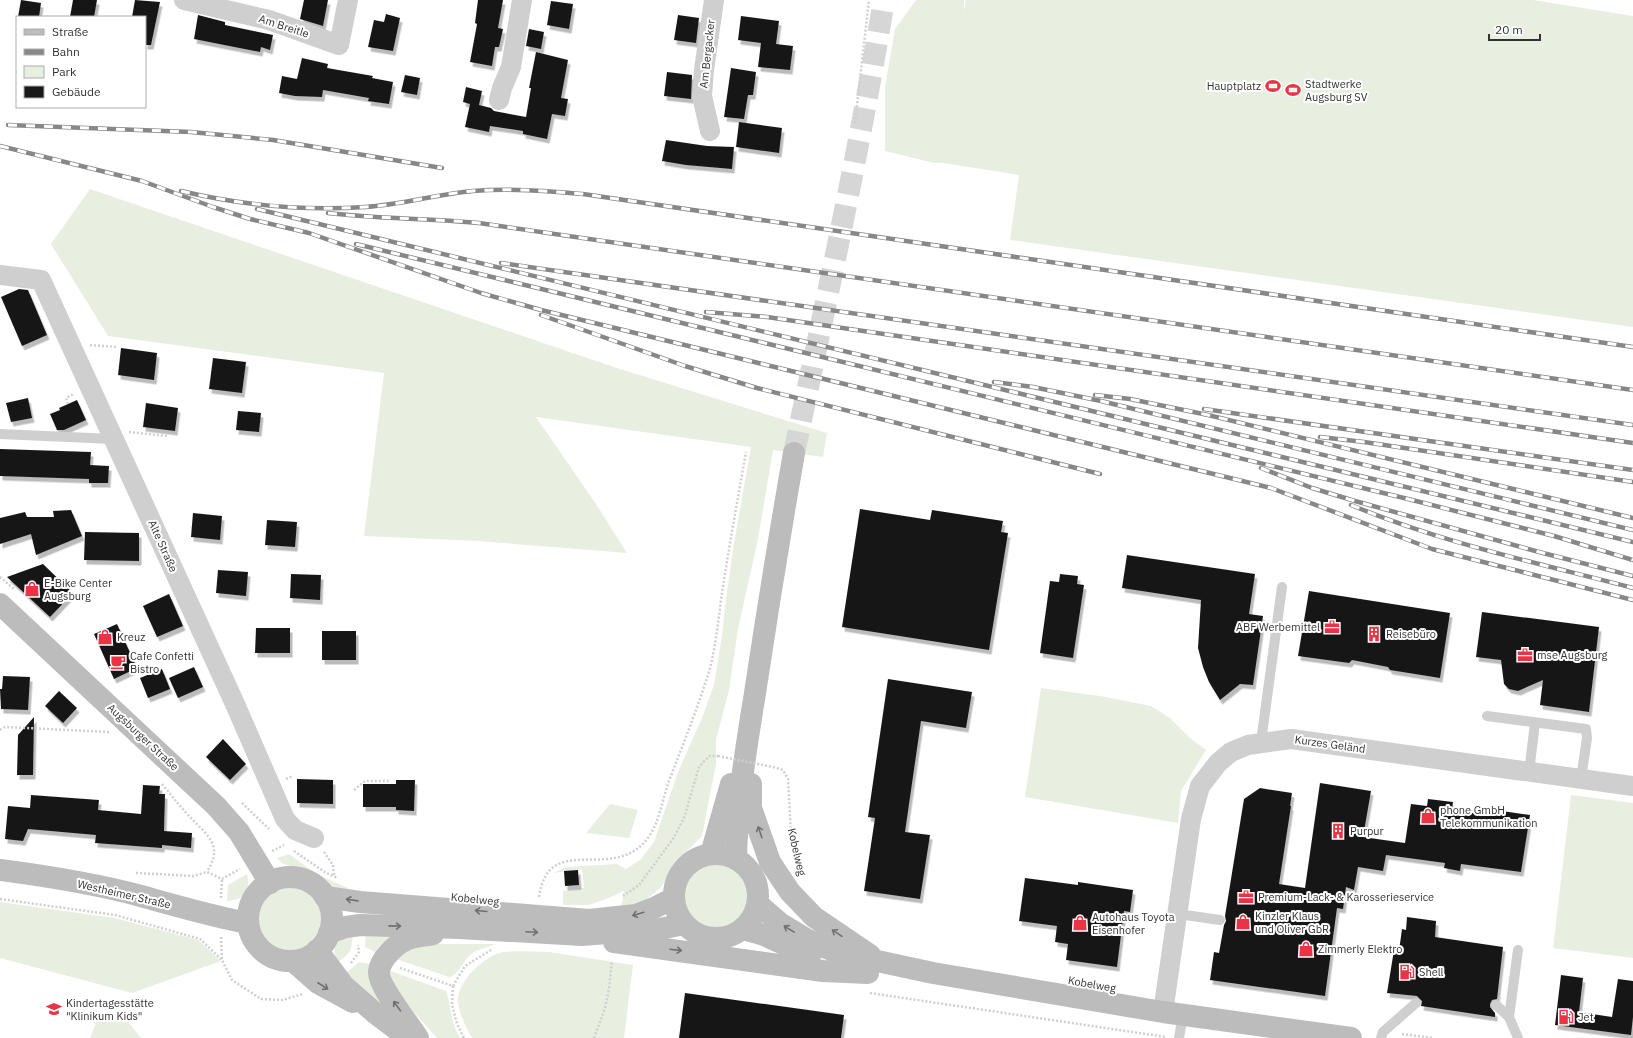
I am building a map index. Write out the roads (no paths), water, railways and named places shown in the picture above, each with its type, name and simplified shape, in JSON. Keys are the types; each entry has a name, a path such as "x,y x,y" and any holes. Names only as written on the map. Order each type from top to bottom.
{"main road":[{"path":"736,859 736,824 752,712 773,570 794,453"},
{"name":"Augsburger Straße","path":"0,604 204,794 228,819 257,860 270,883"},
{"path":"711,854 752,712"},
{"path":"752,712 751,808 770,862 790,892 814,917 875,968"},
{"path":"711,854 723,855 736,859 748,869 755,880 758,894 758,904 752,918 743,929 731,935 719,938 700,935 684,924 677,913 674,898 676,883 684,869 696,859 711,854"},
{"name":"Westheimer Straße","path":"0,870 103,888 140,896 200,913 248,923"},
{"path":"408,1038 375,1013 344,986 323,942 331,921 331,910 325,897 313,885 304,880 283,878 270,883 256,893 248,912 248,923 252,938 261,950 270,956 280,960 293,961 311,956 323,942 346,928 360,925 459,928 582,935 660,929 684,924"},
{"name":"Kobelweg","path":"325,897 360,902 589,920 636,915 674,898"},
{"name":"Kobelweg","path":"758,904 781,924 806,939 875,968"},
{"path":"418,1038 383,987 379,973 382,962 392,950 406,940 459,928"},
{"name":"Kobelweg","path":"743,929 764,935 823,961 875,968 932,973 1319,1036 1351,1038"},
{"path":"582,935 623,943 704,953 823,971 875,968"},
{"path":"293,961 318,983 375,1013"}],"street":[{"name":"Am Breitle","path":"184,0 269,20 339,45 348,0"},
{"path":"499,100 502,88 511,67 522,0"},
{"name":"Am Bergacker","path":"710,131 702,96 714,0"},
{"name":"Alte Straße","path":"0,275 41,280 235,704 285,819 295,830 314,838"},
{"name":"Kurzes Geländ","path":"1173,1013 1178,914 1191,819 1200,786 1218,763 1231,752 1248,744 1291,739 1633,786"}],"lane":[{"path":"0,434 113,439"},
{"path":"1261,742 1282,587"},
{"path":"1488,716 1586,729 1587,738 1581,779"},
{"path":"1529,772 1535,723"},
{"path":"1178,914 1220,920"},
{"path":"1509,1017 1518,950"},
{"path":"1382,1035 1416,1003"},
{"path":"1496,1005 1509,1017 1518,1038"},
{"path":"1173,1013 1179,1038"}],"tunnel":[{"path":"794,453 853,170 884,0"}],"railway":[{"path":"8,125 191,132 273,140 442,168"},
{"path":"0,146 142,181 250,219 309,233 481,293 541,310 1271,488 1432,549 1633,600"},
{"path":"181,191 226,200 272,206 319,208 378,206 446,194 487,190 528,190 583,194 1633,347"},
{"path":"257,209 1633,542"},
{"path":"328,213 479,223 1633,390"},
{"path":"356,244 1408,499 1554,536 1633,560"},
{"path":"501,263 1633,425"},
{"path":"706,312 767,317 1633,443"},
{"path":"541,315 685,366 757,388 1100,474"},
{"path":"994,382 1033,387 1101,401 1633,530"},
{"path":"1095,395 1130,399 1208,415 1633,518"},
{"path":"1204,409 1633,470"},
{"path":"1320,437 1364,442 1633,482"},
{"path":"1261,468 1312,488 1355,501 1539,552 1633,576"},
{"path":"1351,505 1455,541 1526,561 1633,588"}],"place":[{"name":"Hauptplatz","path":"1273,86"},
{"name":"Stadtwerke Augsburg SV","path":"1293,90"},
{"name":"E-Bike Center Augsburg","path":"32,589"},
{"name":"ABF Werbemittel","path":"1332,627"},
{"name":"Reisebüro","path":"1374,634"},
{"name":"Kreuz","path":"105,637"},
{"name":"mse Augsburg","path":"1525,655"},
{"name":"Cafe Confetti Bistro","path":"118,662"},
{"name":"phone GmbH Telekommunikation","path":"1428,816"},
{"name":"Purpur","path":"1338,831"},
{"name":"Premium-Lack- & Karosserieservice","path":"1246,897"},
{"name":"Kinzler Klaus und Oliver GbR","path":"1243,922"},
{"name":"Autohaus Toyota Eisenhofer","path":"1080,923"},
{"name":"Zimmerly Elektro","path":"1306,949"},
{"name":"Shell","path":"1407,972"},
{"name":"Kindertagesstätte \"Klinikum Kids\"","path":"54,1009"},
{"name":"Jet","path":"1566,1017"}]}
